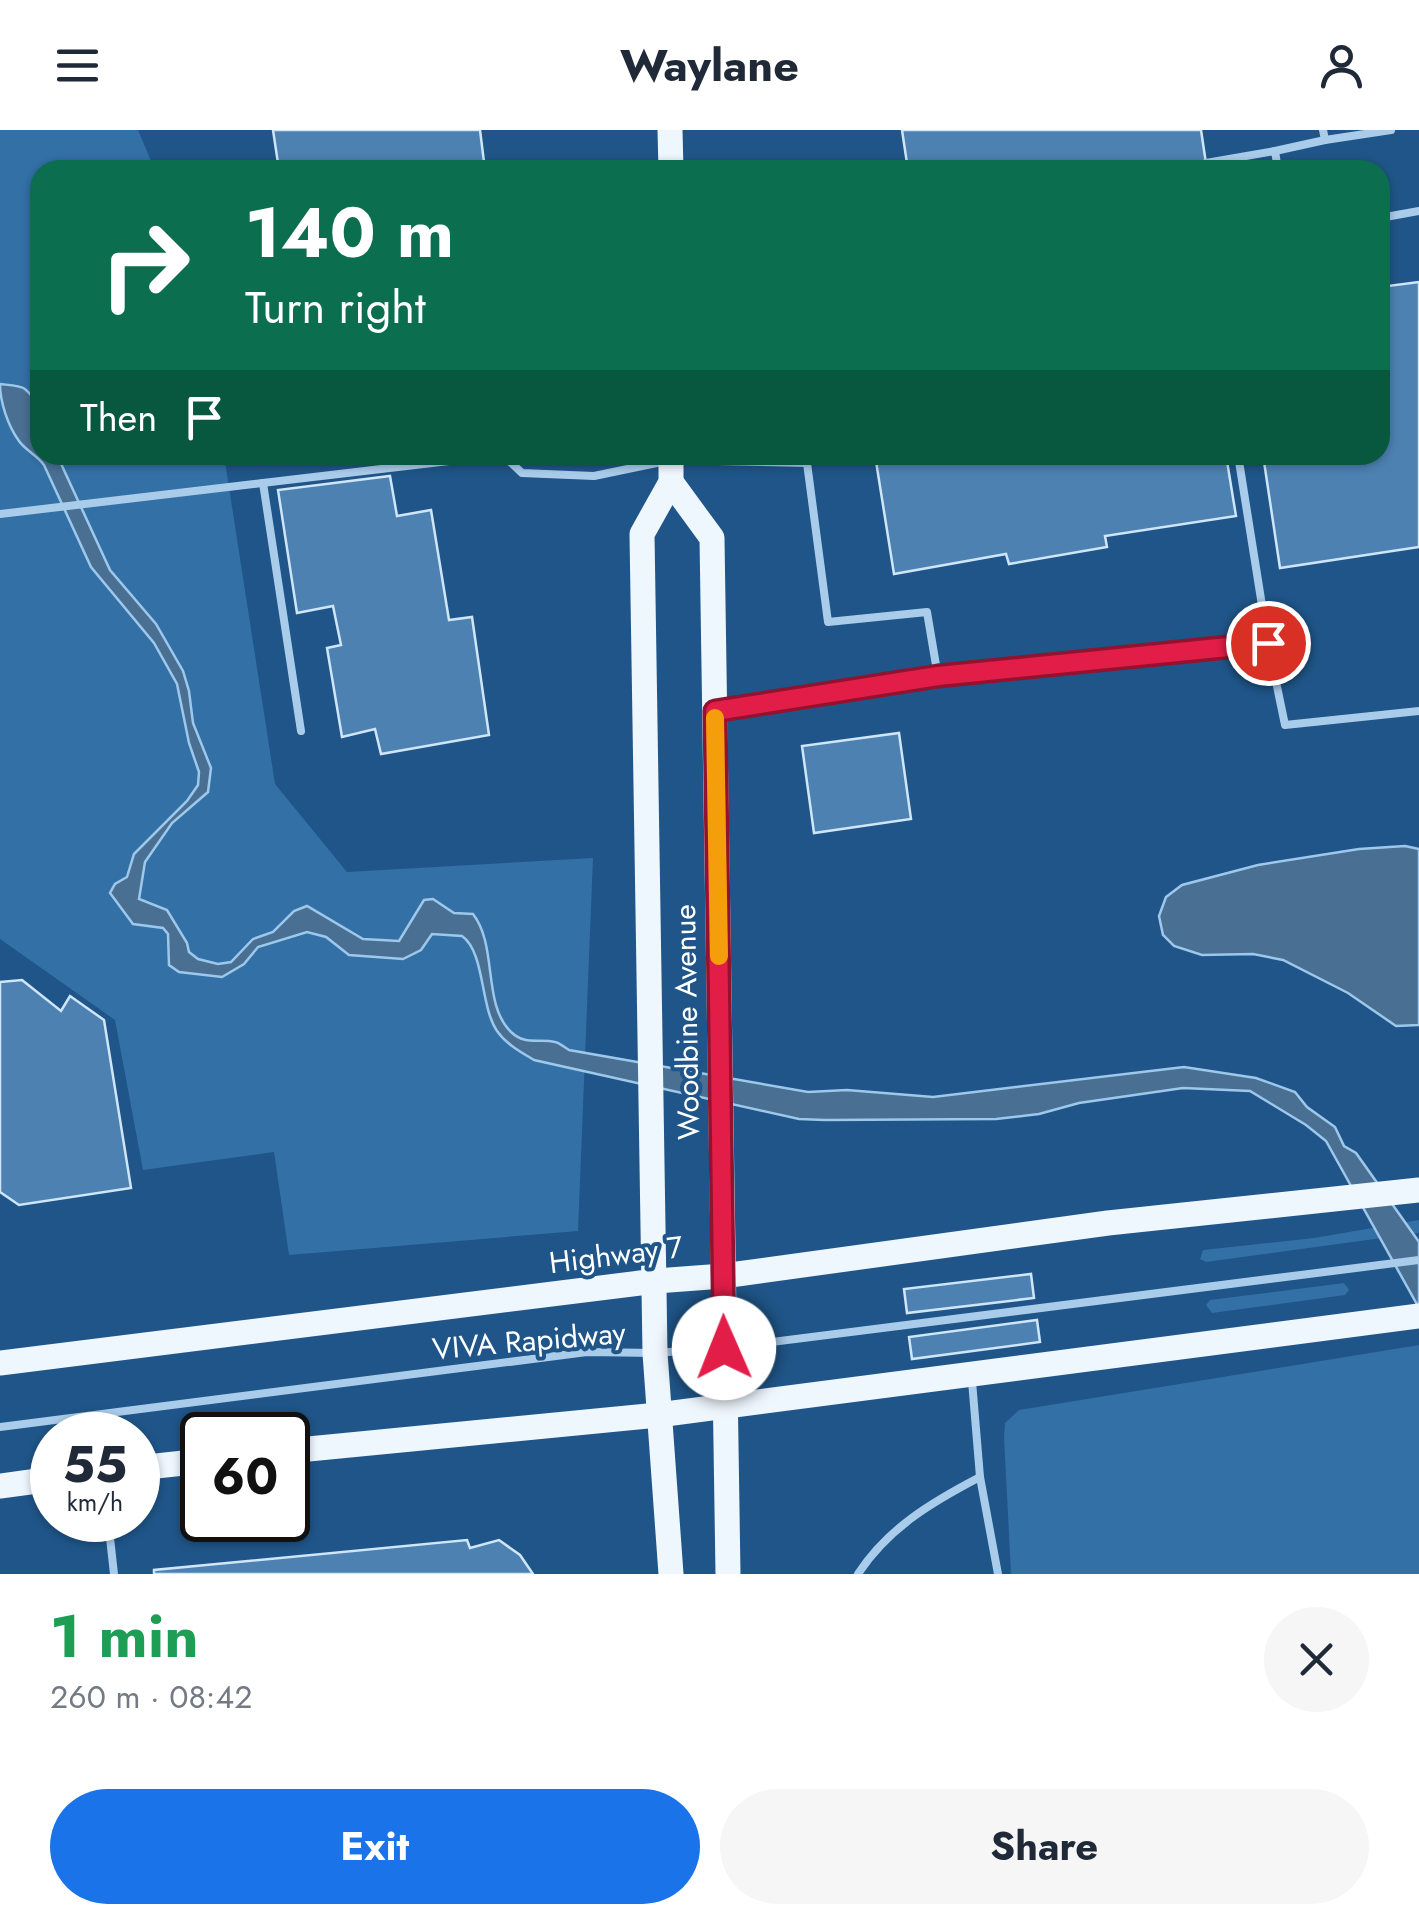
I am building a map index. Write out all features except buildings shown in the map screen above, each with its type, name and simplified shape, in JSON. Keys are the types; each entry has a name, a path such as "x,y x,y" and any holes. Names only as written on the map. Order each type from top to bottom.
{"main road":[{"path":"670,130 672,160"},
{"name":"Woodbine Avenue","path":"667,465 642,534 655,1353 671,1574"},
{"name":"Woodbine Avenue","path":"669,465 712,538 728,1574"},
{"name":"Highway 7","path":"0,1363 656,1281 723,1276 1108,1223 1419,1190"},
{"path":"310,1449 658,1415 1419,1316"},
{"path":"0,1486 30,1481"}],"lane":[{"path":"1227,160 1274,151 1324,135 1391,130"},
{"path":"1274,151 1276,160"},
{"path":"1390,216 1419,212"},
{"path":"0,514 417,465"},
{"path":"513,465 522,473 594,476 657,465"},
{"path":"808,465 828,622 928,612 938,676"},
{"path":"1240,465 1285,725 1419,710"},
{"path":"263,483 300,731"},
{"path":"715,711 938,676 1268,643"},
{"name":"VIVA Rapidway","path":"0,1427 587,1352 724,1348 1419,1260"},
{"path":"972,1372 980,1477 998,1574"},
{"path":"858,1574 875,1547 936,1499 980,1477"},
{"path":"110,1542 114,1574"}],"shaded area":[{"path":"0,130 138,130 151,160 30,160 30,465 226,465 275,784 347,872 593,858 578,1231 289,1255 274,1152 143,1170 115,1020 0,939"},
{"path":"0,384 22,388 30,394 30,451 11,428"},
{"path":"44,465 62,465 110,570 156,624 183,671 193,723 211,768 208,792 172,823 145,862 139,899 167,910 189,952 198,959 218,964 231,962 253,939 273,932 294,911 307,906 363,939 399,941 424,900 433,899 454,913 473,914 481,927 496,1006 511,1032 527,1040 557,1043 569,1050 808,1092 847,1090 933,1097 1184,1067 1256,1078 1295,1092 1307,1107 1335,1127 1344,1146 1356,1153 1419,1242 1419,1308 1326,1141 1250,1091 1183,1088 996,1119 799,1119 534,1060 497,1031 475,954 462,936 432,934 421,950 403,959 349,955 326,937 307,932 258,947 244,964 222,977 179,972 169,965 168,934 163,928 133,924 110,893 115,884 127,877 134,854 187,801 198,785 199,772 177,684 154,643 91,567"},
{"path":"1405,846 1419,849 1419,1025 1396,1026 1348,993 1283,960 1253,954 1202,955 1174,946 1163,935 1159,916 1166,897 1182,885 1258,865"},
{"path":"1419,1220 1419,1233 1206,1262 1200,1259 1203,1250 1314,1238"},
{"path":"1344,1283 1349,1290 1345,1295 1212,1313 1206,1305 1210,1300"},
{"path":"1419,1345 1419,1574 1011,1574 1004,1437 1005,1423 1019,1410"}],"slow traffic":[{"path":"715,718 719,956"}],"route":[{"path":"724,1348 715,711 938,676 1268,643"}]}
